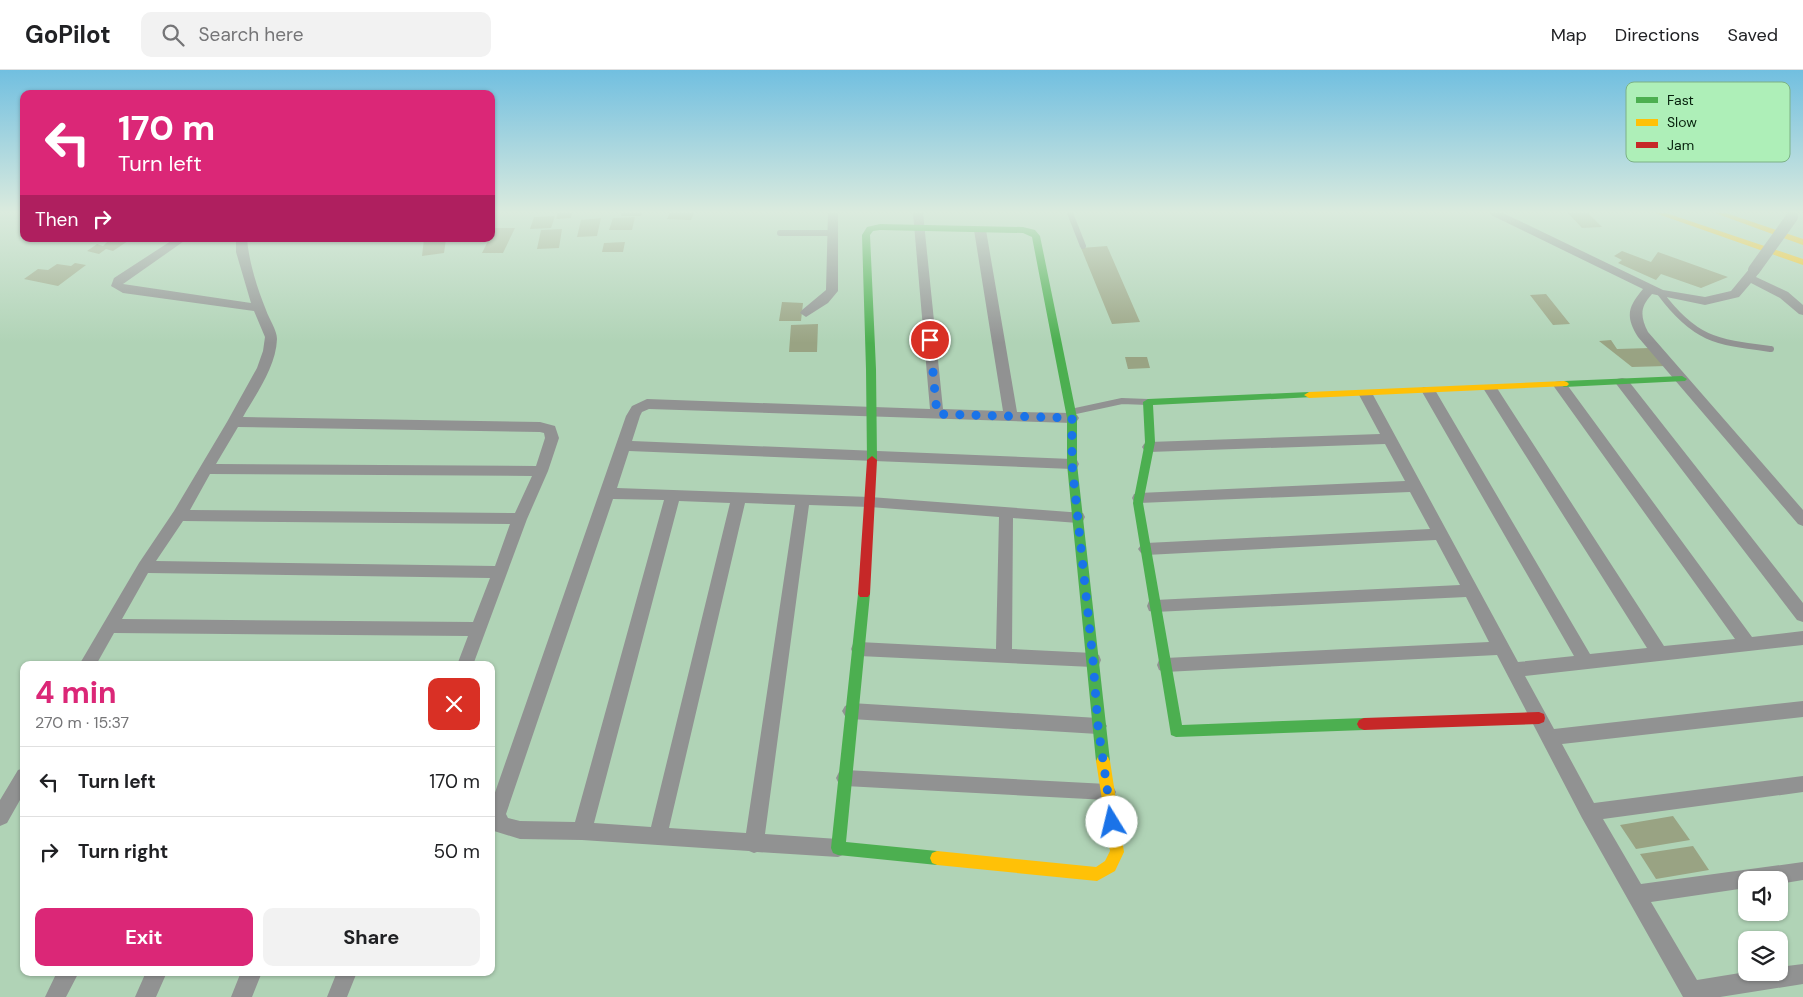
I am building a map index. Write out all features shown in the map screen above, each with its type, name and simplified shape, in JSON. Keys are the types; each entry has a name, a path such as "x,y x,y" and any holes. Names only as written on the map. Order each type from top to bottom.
{"main road":[{"path":"867,256 873,412 870,502 859,649 838,848 1097,874 1110,866 1116,852 1098,726 1093,660 1072,464 1072,415 1040,256"},
{"path":"1786,256 1803,262"},
{"path":"1539,718 1176,731 1138,504 1149,447 1148,402 1682,379"}],"street":[{"path":"155,256 118,281 117,286 259,308"},
{"path":"89,661 144,567 179,515 234,422 263,368 269,352 271,337 259,308 243,256"},
{"path":"806,313 824,300 832,291 833,256"},
{"path":"922,256 937,414"},
{"path":"984,256 1011,416"},
{"path":"1585,256 1655,290 1706,301 1735,294 1765,256"},
{"path":"1752,274 1784,295 1803,311"},
{"path":"1655,290 1636,304 1634,319 1642,334 1803,520"},
{"path":"1622,382 1803,615"},
{"path":"1560,385 1748,644"},
{"path":"1490,388 1659,654"},
{"path":"1428,390 1586,662"},
{"path":"1366,393 1589,812 1693,994 1803,974"},
{"path":"838,848 754,844 582,831 520,830 501,825 497,814 633,416 637,409 648,404 1011,416 1072,415"},
{"path":"234,422 540,427 550,429 552,438 541,471 520,519 466,661"},
{"path":"1149,447 1390,439"},
{"path":"623,446 1072,464"},
{"path":"205,469 541,471"},
{"path":"1139,498 1415,486"},
{"path":"608,493 870,502 1078,517"},
{"path":"582,831 673,495"},
{"path":"658,836 739,498"},
{"path":"754,844 803,500"},
{"path":"1004,656 1006,512"},
{"path":"179,515 520,519"},
{"path":"1146,549 1440,534"},
{"path":"144,567 501,572"},
{"path":"1155,606 1470,591"},
{"path":"110,626 478,630"},
{"path":"1512,670 1803,638"},
{"path":"1165,665 1501,648"},
{"path":"859,649 1093,660"},
{"path":"1550,737 1803,709"},
{"path":"851,711 1098,726"},
{"path":"845,778 1107,792"},
{"path":"0,817 20,783"},
{"path":"1589,812 1803,784"},
{"path":"1636,894 1803,871"},
{"path":"55,997 67,976"},
{"path":"145,997 155,976"},
{"path":"242,997 250,976"},
{"path":"338,997 346,976"}],"lane":[{"path":"1655,290 1674,314 1695,332 1732,344 1771,349"},
{"path":"1072,415 1122,401 1148,402"}],"building":[{"path":"1084,256 1111,256 1140,322 1112,324"},
{"path":"1615,256 1636,256 1651,262 1655,256 1670,256 1728,277 1701,288 1661,274 1656,280 1618,263 1622,260"},
{"path":"75,263 86,265 58,286 24,279 38,269 48,270 57,264 71,266"},
{"path":"1546,294 1570,324 1553,325 1530,295"},
{"path":"782,302 803,303 801,321 779,321"},
{"path":"818,324 817,352 789,352 791,325"},
{"path":"1611,340 1617,349 1650,348 1666,366 1632,367 1599,341"},
{"path":"1125,357 1147,357 1150,368 1128,369"},
{"path":"1673,816 1690,840 1636,849 1620,825"},
{"path":"1693,846 1709,870 1656,879 1640,854"}],"traffic: fast":[{"path":"867,256 872,460"},
{"path":"1040,256 1072,418 1072,464 1103,761"},
{"path":"1564,384 1682,379"},
{"path":"1309,395 1148,402 1150,442 1138,503 1176,731 1364,724"},
{"path":"864,594 838,848 937,858"}],"traffic: slow":[{"path":"1786,256 1803,262"},
{"path":"1309,395 1564,384"},
{"path":"937,858 1097,874 1110,866 1117,852 1103,761"}],"traffic: jam":[{"path":"864,594 872,460"},
{"path":"1364,724 1539,718"}],"route":[{"path":"930,340 937,414 1072,418 1072,464 1093,660 1098,726 1112,822"}]}
